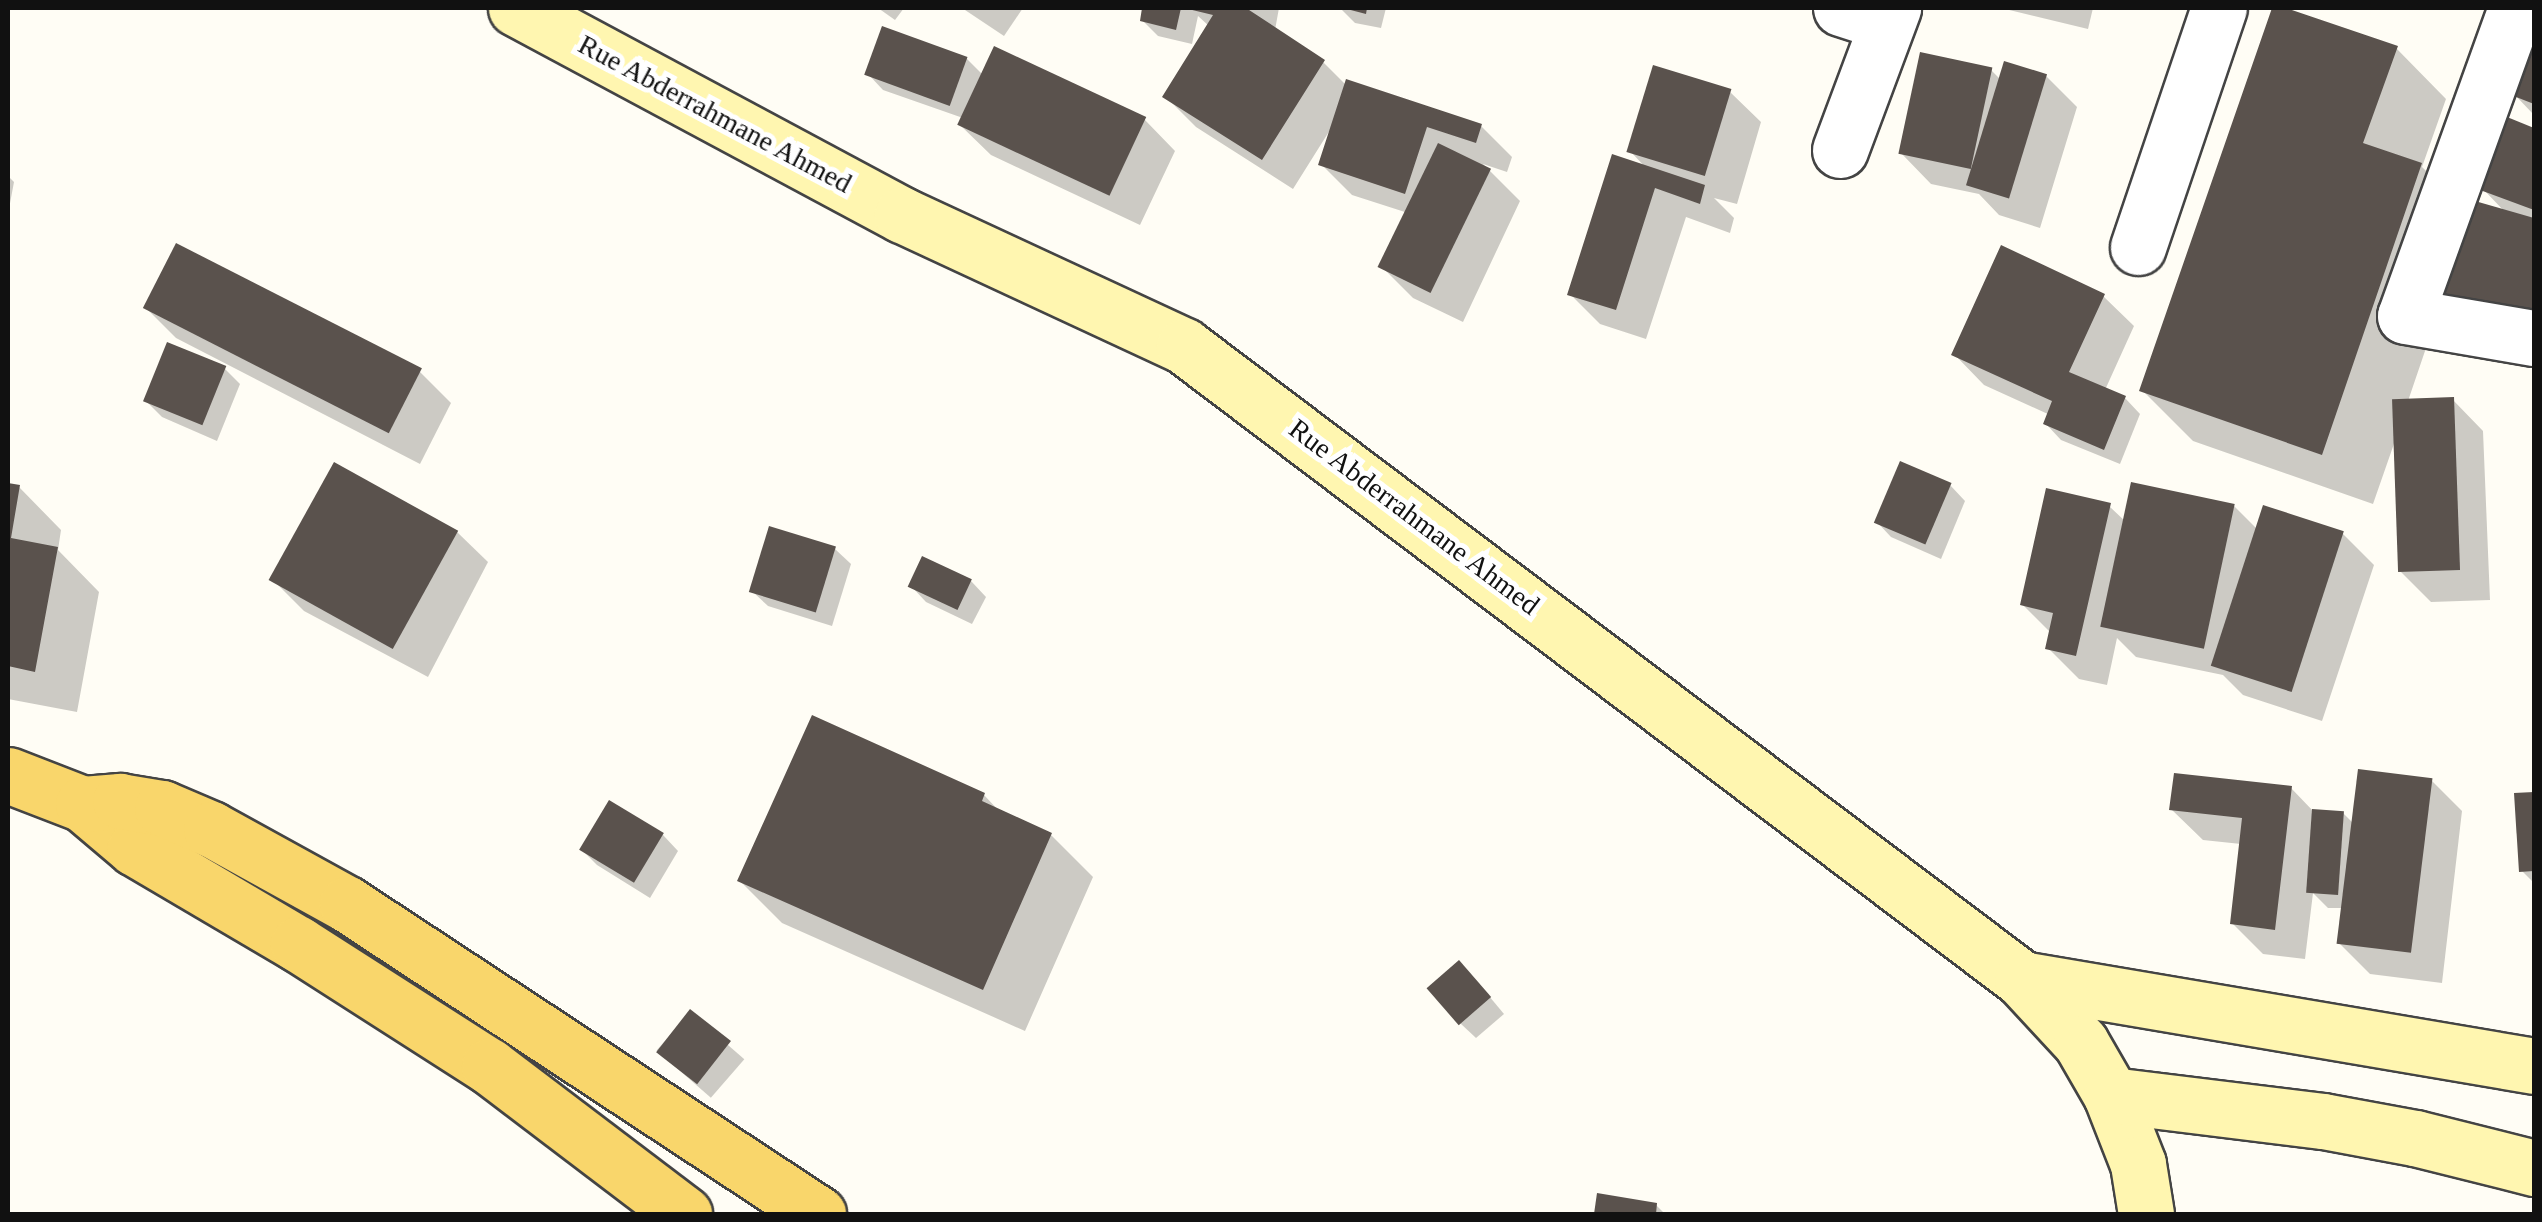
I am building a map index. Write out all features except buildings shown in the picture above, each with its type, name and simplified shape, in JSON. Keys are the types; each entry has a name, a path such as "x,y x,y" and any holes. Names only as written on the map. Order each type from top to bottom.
{"main road":[{"name":"Rue Abderrahmane Ahmed","path":"516,8 902,214 1184,346 2022,978 2081,1043 2110,1095 2138,1164 2146,1214"},
{"path":"8,775 83,804 135,848 298,944 489,1066 684,1214"},
{"path":"83,804 120,801 162,808 211,829 347,904 818,1214"},
{"path":"2022,978 2534,1066"},
{"path":"2110,1095 2322,1121 2415,1138 2534,1168"}],"street":[{"path":"2138,248 2220,8"},
{"path":"2516,8 2405,316 2534,338"},
{"path":"1840,150 1874,13"}]}
